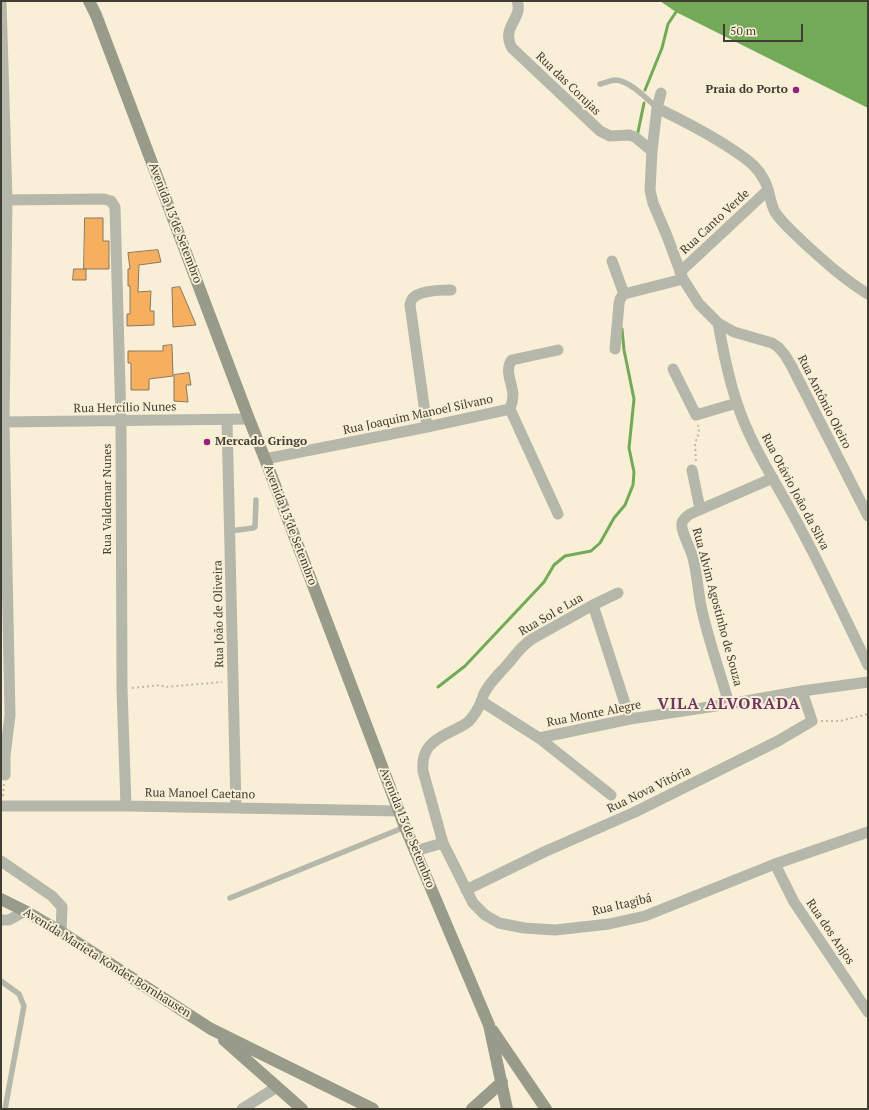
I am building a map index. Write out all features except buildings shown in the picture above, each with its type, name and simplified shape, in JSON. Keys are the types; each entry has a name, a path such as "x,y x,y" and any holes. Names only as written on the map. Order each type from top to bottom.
{"main road":[{"name":"Avenida 13 de Setembro","path":"89,1 105,37 405,827 489,1025 507,1109"},
{"name":"Avenida Marieta Konder Bornhausen","path":"1,899 61,932 211,1029 373,1109"},
{"name":"Avenida 13 de Setembro","path":"489,1025 546,1109"},
{"name":"Avenida Marieta Konder Bornhausen","path":"211,1029 302,1109"},
{"path":"472,1109 502,1082"}],"street":[{"path":"1,1 4,200 2,422 10,715 5,756 5,775"},
{"name":"Rua das Corujas","path":"517,1 518,10 509,31 508,38 512,48 600,131 610,136 635,136 652,151"},
{"name":"Rua Antônio Oleiro","path":"660,93 652,151 650,190 651,198 682,276 699,304 718,323 734,332 772,343 785,355 868,516"},
{"path":"657,108 681,119 714,138 754,166 764,178 771,206 786,225 828,265 849,282 868,294"},
{"name":"Rua Canto Verde","path":"682,276 768,190"},
{"name":"Rua Valdemar Nunes","path":"4,200 104,199 111,201 115,207 121,421 122,689 126,806"},
{"path":"612,261 624,294"},
{"path":"615,349 619,304 620,299 624,294 682,276"},
{"path":"427,427 410,305 411,300 415,296 450,290"},
{"name":"Rua Otávio João da Silva","path":"718,323 728,374 737,403 749,432 812,550 868,665"},
{"path":"510,410 512,392 508,368 512,360 558,350"},
{"path":"673,369 696,416 737,403"},
{"name":"Rua Joaquim Manoel Silvano","path":"265,460 510,410 558,514"},
{"name":"Rua Hercílio Nunes","path":"2,422 249,419"},
{"name":"Rua João de Oliveira","path":"227,420 236,808"},
{"path":"692,470 700,509"},
{"name":"Rua Alvim Agostinho de Souza","path":"729,704 711,644 702,607 693,557 682,528 682,522 690,514 700,509 773,478"},
{"path":"593,605 618,593"},
{"name":"Rua Sol e Lua","path":"443,843 423,771 422,761 425,753 430,745 437,739 464,725 470,720 475,714 482,701 483,695 491,682 522,646 532,639 593,605 630,719"},
{"name":"Rua Monte Alegre","path":"539,738 630,719 729,704 802,690 868,682"},
{"path":"802,690 812,720"},
{"path":"482,701 539,738 611,795"},
{"name":"Rua Nova Vitória","path":"466,890 544,852 635,812 778,741 812,720"},
{"name":"Rua Manoel Caetano","path":"2,806 126,806 399,811"},
{"name":"Rua Itagibá","path":"443,843 473,903 485,915 499,922 524,928 555,930 609,924 645,916 775,864 868,832"},
{"path":"415,851 443,843"},
{"path":"1,861 52,896 62,907 61,932"},
{"name":"Rua dos Anjos","path":"775,864 794,902 868,1012"},
{"path":"1,920 9,920 25,911"},
{"path":"242,1109 277,1087"}],"lane":[{"path":"600,84 615,80 626,84 657,108"},
{"path":"230,531 255,527 256,500"},
{"path":"230,898 405,827"},
{"path":"1,980 19,994 24,1006 4,1109"}],"path":[{"path":"692,470 695,464 695,444 699,432 696,416"},
{"path":"122,689 233,681"},
{"path":"812,720 840,721 868,714"},
{"path":"2,806 5,775"}],"shaded area":[{"path":"660,1 868,1 868,108 676,12"}],"waterway":[{"path":"645,90 662,48 668,24 676,12"},
{"path":"638,132 644,103"},
{"path":"438,687 465,666 544,582 554,565 565,556 591,551 600,543 614,518 625,505 633,485 634,472 629,448 634,399 624,350 622,329"}],"place":[{"name":"Praia do Porto","path":"796,90"},
{"name":"Mercado Gringo","path":"207,442"}],"district":[{"name":"VILA ALVORADA","path":"729,704"}]}
